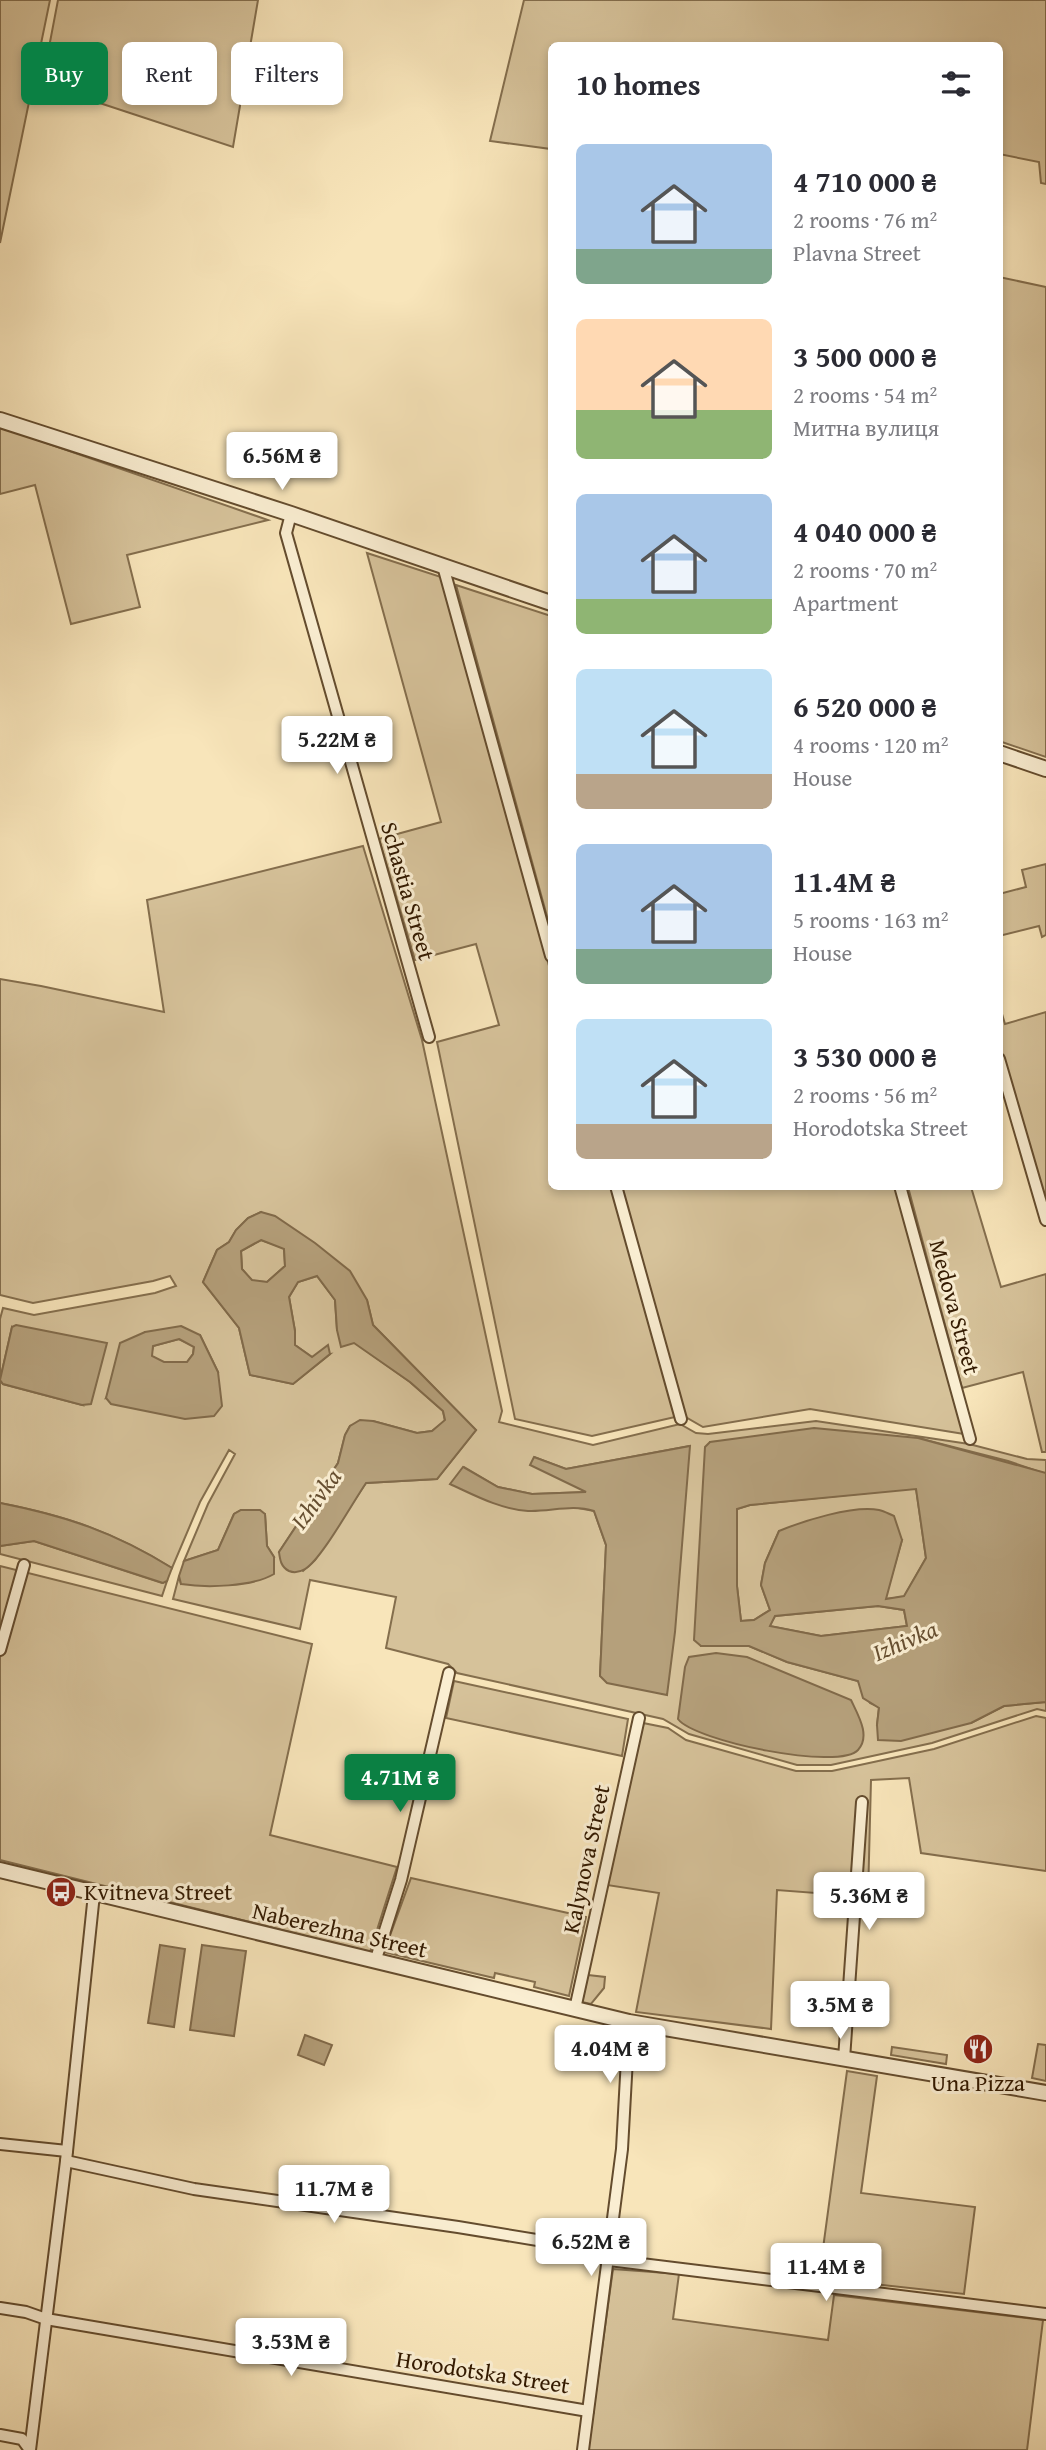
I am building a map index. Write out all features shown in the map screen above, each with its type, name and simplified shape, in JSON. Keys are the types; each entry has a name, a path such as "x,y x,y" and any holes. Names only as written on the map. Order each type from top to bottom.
{"street":[{"path":"0,420 291,514 548,602"},
{"name":"Schastia Street","path":"291,514 286,533 429,1037"},
{"path":"443,566 548,945"},
{"path":"1003,755 1046,769"},
{"path":"1003,1073 1046,1220"},
{"path":"617,1190 681,1419"},
{"name":"Medova Street","path":"901,1190 970,1439"},
{"path":"0,1650 24,1565"},
{"path":"375,1962 401,1880 449,1673"},
{"name":"Kalynova Street","path":"575,2009 639,1718"},
{"path":"844,2059 862,1802"},
{"name":"Naberezhna Street","path":"0,1870 629,2022 1046,2093"},
{"path":"30,2450 66,2156 94,1894"},
{"path":"583,2450 622,2149 629,2022"},
{"path":"0,2144 66,2156 194,2189 458,2227 609,2256 1046,2314"},
{"name":"Horodotska Street","path":"0,2308 26,2312 46,2319 588,2411"},
{"path":"0,2435 22,2439 30,2450"}],"shaded area":[{"path":"0,0 50,0 41,42 21,42 21,105 28,105 0,243"},
{"path":"58,0 258,0 251,42 231,42 231,105 240,105 233,147 106,105 108,105 108,42 50,42"},
{"path":"524,0 1046,0 1046,184 1041,183 1039,162 1003,155 1003,42 548,42 548,149 490,141"},
{"path":"1003,278 1046,287 1046,757 1003,742"},
{"path":"0,427 268,520 127,555 140,607 71,624 35,485 0,494"},
{"path":"367,553 441,577 548,962 548,1190 612,1190 675,1417 592,1436 515,1419 437,1042 499,1025 476,944 415,960 379,839 441,822"},
{"path":"456,585 548,615 548,920"},
{"path":"363,846 422,1040 502,1411 499,1422 593,1445 680,1424 696,1433 708,1434 816,1421 969,1444 1027,1459 1046,1460 1046,1473 1043,1473 1008,1461 918,1438 710,1442 701,1646 749,1646 787,1662 858,1681 870,1703 879,1707 877,1725 971,1723 1004,1706 1046,1702 1046,1711 1037,1709 932,1743 831,1765 797,1765 689,1734 663,1719 457,1673 448,1664 386,1648 396,1597 310,1580 300,1629 173,1599 179,1576 181,1584 274,1557 267,1546 265,1514 241,1510 234,1514 218,1550 184,1561 208,1504 235,1454 229,1450 200,1502 172,1568 130,1544 89,1527 0,1503 0,1380 0,1319 3,1308 34,1315 155,1293 176,1286 170,1276 33,1303 0,1295 0,979 164,1012 147,900","holes":["261,1212 367,1300 373,1325 476,1430 437,1479 366,1483 315,1560 303,1571 279,1552 338,1463 350,1426 373,1421 417,1433 432,1431 445,1421 443,1411 410,1382 337,1330 335,1300 317,1276 298,1282 289,1297 295,1345 312,1357 330,1354 293,1384 250,1375 239,1328 203,1282 217,1250 229,1242 248,1218","12,1327 82,1405 3,1384 0,1380","145,1332 200,1335 218,1372 106,1398","689,1446 600,1676 606,1545 594,1511 451,1484 464,1467 498,1487 532,1494 588,1492 534,1457 566,1469"]},
{"path":"1046,864 1046,935 1042,937 1039,926 1003,935 1003,893 1026,887 1022,870"},
{"path":"1046,1012 1046,1208 1003,1060 1003,1017 1005,1024"},
{"path":"622,1190 897,1190 964,1434 810,1409 703,1427 684,1416"},
{"path":"909,1190 972,1190 1001,1287 1046,1274 1046,1452 1042,1452 1023,1372 962,1388"},
{"path":"261,1240 284,1248 285,1266 267,1282 252,1281 242,1269 241,1251"},
{"path":"179,1339 194,1346 193,1354 187,1362 164,1363 151,1356 153,1346"},
{"path":"916,1488 926,1558 904,1597 885,1599 902,1540 779,1531 765,1563 761,1585 770,1610 754,1620 741,1621 737,1586 737,1509 750,1505"},
{"path":"34,1541 162,1583 167,1581 162,1596 0,1554 0,1546"},
{"path":"0,1566 312,1644 270,1835 397,1867 370,1952 0,1860"},
{"path":"878,1606 904,1610 907,1626 821,1636 769,1626 775,1616"},
{"path":"454,1681 628,1719 622,1756 446,1718"},
{"path":"1036,1716 1046,1718 1046,1871 921,1853 909,1778 871,1780 868,1897 777,1890 771,2029 636,2012 659,1893 607,1885 643,1723 668,1728 686,1740 796,1771 832,1771 934,1749"},
{"path":"411,1878 586,1917 569,1996 534,1987 535,1982 495,1973 494,1978 384,1952"},
{"path":"588,1975 605,1977 604,1988 591,2004 582,2002"},
{"path":"1038,2044 1046,2045 1046,2081 1032,2078"},
{"path":"892,2047 947,2055 946,2064 891,2055"},
{"path":"847,2071 877,2076 861,2193 975,2207 964,2294 819,2278"},
{"path":"613,2269 679,2274 673,2319 828,2340 834,2295 1043,2320 1027,2450 588,2450"}],"water":[{"name":"Izhivka","path":"261,1212 275,1216 350,1271 367,1300 373,1325 476,1430 437,1479 366,1483 312,1564 297,1572 284,1567 279,1552 338,1463 350,1426 360,1420 373,1421 417,1433 432,1431 445,1420 443,1411 410,1382 354,1343 341,1347 335,1300 317,1276 298,1282 289,1297 295,1345 312,1357 328,1345 330,1354 293,1384 250,1375 239,1328 203,1282 217,1250 229,1242 248,1218","holes":["261,1240 284,1249 285,1266 267,1282 252,1280 242,1269 241,1251"]},
{"path":"16,1325 107,1343 91,1404 82,1405 3,1384 0,1380 12,1327"},
{"path":"181,1326 200,1335 218,1372 222,1406 214,1416 185,1419 111,1404 106,1398 120,1343 145,1332","holes":["179,1339 194,1347 187,1362 164,1362 152,1356 153,1346"]},
{"name":"Izhivka","path":"814,1428 918,1438 1046,1473 1046,1702 1004,1706 971,1723 901,1741 878,1740 879,1708 863,1698 858,1681 787,1662 749,1646 701,1646 694,1640 705,1447 710,1442","holes":["916,1489 926,1558 904,1596 886,1599 902,1540 894,1516 881,1510 842,1512 779,1531 765,1563 761,1585 770,1610 754,1620 741,1621 737,1586 737,1509 750,1505","878,1606 904,1610 907,1626 821,1636 770,1626 775,1616"]},
{"path":"690,1446 675,1632 667,1695 607,1683 600,1676 606,1545 594,1511 578,1508 518,1510 488,1501 450,1484 463,1467 498,1487 532,1494 586,1492 530,1465 534,1457 566,1469"},
{"path":"0,1503 68,1520 130,1544 172,1568 167,1581 163,1583 34,1541 0,1546"},
{"path":"241,1510 260,1510 265,1514 267,1546 274,1557 274,1574 254,1582 229,1585 181,1584 179,1576 184,1561 218,1550 234,1514"},
{"path":"716,1653 747,1657 851,1700 862,1725 862,1744 858,1750 845,1756 797,1755 737,1744 690,1728 678,1719 685,1667 689,1657"},
{"path":"160,1945 185,1949 174,2027 148,2023"},
{"path":"202,1945 246,1951 234,2036 190,2030"},
{"path":"305,2035 332,2045 324,2065 298,2055"}],"place":[{"name":"Kvitneva Street","path":"61,1892"},
{"name":"Una Pizza","path":"978,2049"}]}
